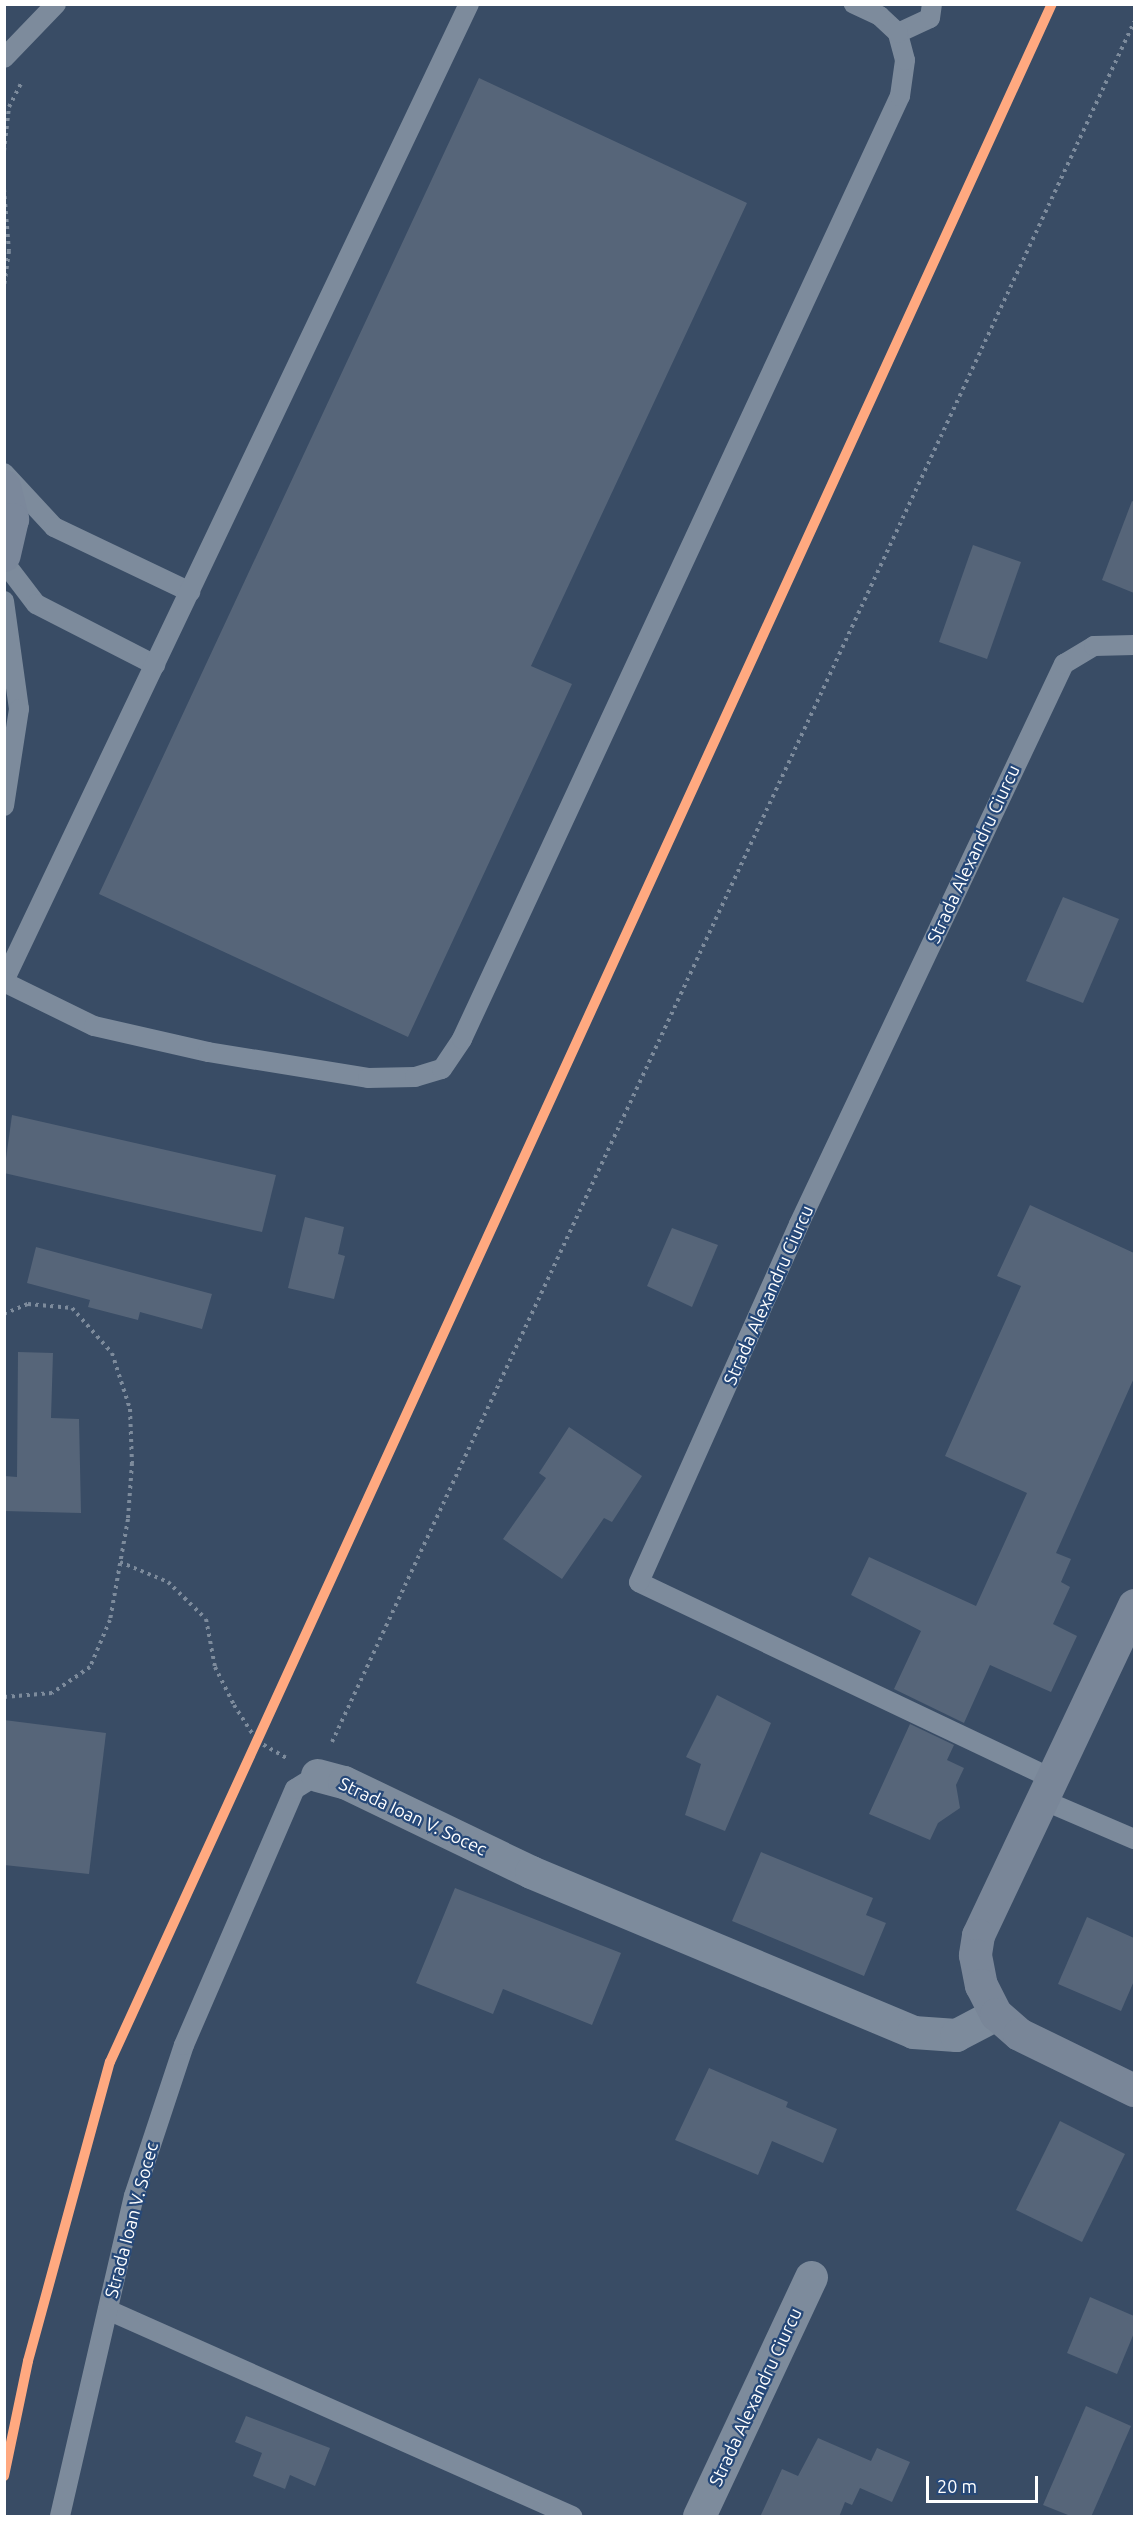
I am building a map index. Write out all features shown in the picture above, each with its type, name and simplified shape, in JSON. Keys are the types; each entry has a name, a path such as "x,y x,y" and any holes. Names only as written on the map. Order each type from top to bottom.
{"main road":[{"path":"4,486 12,519 4,555"}],"street":[{"path":"1134,1605 978,1935 975,1955 981,1985 996,2014 1019,2034 1134,2090"},
{"name":"Strada Ioan V. Socec","path":"317,1775 344,1782 531,1872 913,2032 956,2035 996,2014"},
{"name":"Strada Alexandru Ciurcu","path":"699,2517 812,2277"}],"lane":[{"path":"4,58 56,4"},
{"path":"469,4 4,981 94,1026 208,1052 368,1078 415,1077 442,1069 462,1039 900,96 905,60 898,33 864,7"},
{"path":"898,33 930,18 932,4"},
{"path":"4,473 54,527 190,592"},
{"path":"4,562 36,604 155,665"},
{"path":"4,601 19,709 4,806"},
{"name":"Strada Alexandru Ciurcu","path":"1048,1790 639,1582 799,1224 1064,664 1094,646 1134,645"},
{"name":"Strada Ioan V. Socec","path":"60,2517 134,2196 184,2045 295,1789 317,1775"},
{"path":"1048,1790 1134,1839"},
{"path":"108,2310 572,2517"}],"path":[{"path":"120,1562 168,1582 206,1619 215,1667 256,1741 317,1775 1134,22"},
{"path":"4,189 9,251 4,288"},
{"path":"4,1314 28,1304 72,1308 112,1353 130,1409 131,1431 128,1519 110,1620 90,1668 52,1694 4,1697"}],"building":[{"path":"479,78 747,203 531,666 572,684 408,1037 99,894"},
{"path":"1132,501 1134,502 1134,593 1102,580"},
{"path":"973,545 1021,562 987,659 939,642"},
{"path":"1063,897 1119,919 1083,1003 1026,981"},
{"path":"12,1115 276,1175 262,1232 4,1173"},
{"path":"1030,1205 1134,1253 1134,1378 1056,1553 1071,1559 1061,1582 1070,1587 1053,1624 1077,1636 1051,1692 990,1665 964,1723 894,1689 921,1631 851,1595 869,1557 976,1606 1027,1493 945,1456 1021,1286 997,1276"},
{"path":"305,1217 344,1227 338,1254 345,1256 334,1299 288,1288"},
{"path":"672,1228 718,1245 692,1307 647,1286"},
{"path":"36,1247 212,1294 202,1329 140,1312 138,1320 88,1307 90,1300 27,1283"},
{"path":"18,1352 53,1353 51,1418 79,1419 81,1513 4,1511 4,1476 17,1477"},
{"path":"569,1427 642,1476 612,1522 604,1518 562,1579 503,1539 546,1478 539,1473"},
{"path":"717,1695 771,1723 725,1831 685,1815 701,1764 686,1757"},
{"path":"4,1720 106,1733 89,1874 4,1865"},
{"path":"910,1724 954,1745 947,1760 964,1768 956,1785 960,1808 938,1823 930,1840 869,1814"},
{"path":"761,1852 873,1898 866,1915 886,1923 864,1976 732,1921"},
{"path":"455,1888 621,1953 592,2025 503,1989 493,2014 416,1983"},
{"path":"1087,1917 1134,1938 1134,1981 1121,2011 1058,1984"},
{"path":"709,2068 788,2102 786,2107 837,2129 823,2163 772,2141 758,2175 675,2140"},
{"path":"1060,2121 1125,2154 1082,2242 1016,2210"},
{"path":"1090,2297 1134,2316 1134,2333 1117,2374 1067,2353"},
{"path":"1086,2406 1131,2426 1091,2517 1073,2517 1043,2505"},
{"path":"246,2416 330,2448 315,2486 290,2475 285,2489 253,2476 262,2453 235,2442"},
{"path":"818,2438 871,2461 877,2448 910,2462 892,2502 860,2488 852,2505 845,2502 839,2517 760,2517 782,2469 798,2476"}],"transit line":[{"path":"4,2476 28,2361 110,2062 1052,4"}]}
